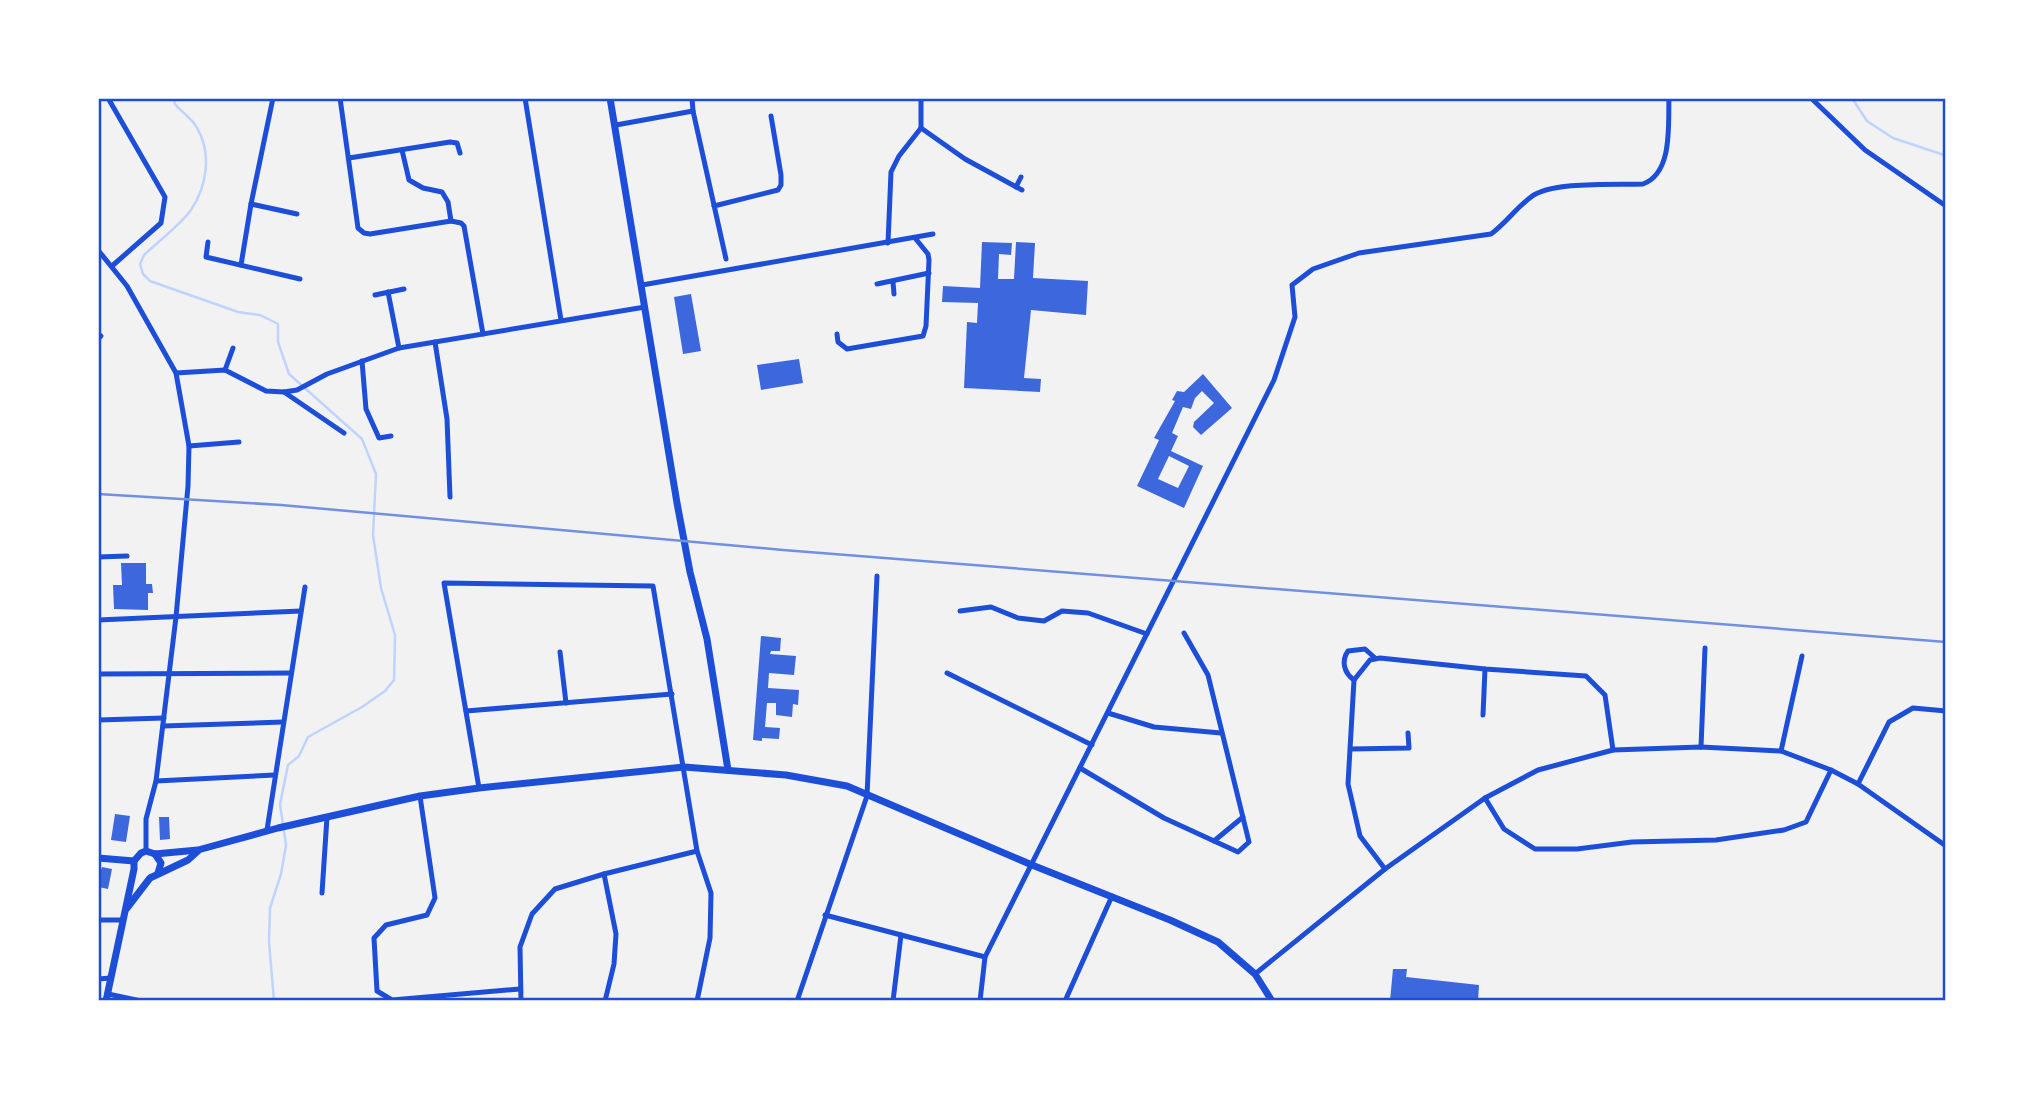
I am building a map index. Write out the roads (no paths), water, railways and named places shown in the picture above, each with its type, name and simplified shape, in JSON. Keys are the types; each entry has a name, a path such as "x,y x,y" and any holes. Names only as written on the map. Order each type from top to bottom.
{"street":[{"path":"108,98 165,197 161,223 112,266"},
{"path":"241,265 273,98"},
{"path":"340,98 360,231 370,234 451,220 464,226 483,334"},
{"path":"525,98 561,320"},
{"path":"610,98 677,503 690,572 707,639 728,770"},
{"path":"692,98 726,259"},
{"path":"888,243 891,172 899,156 921,128 921,98"},
{"path":"980,1001 985,957 1274,380 1295,317 1292,285 1313,269 1359,253 1491,234 1505,224 1532,195 1554,187 1643,184 1653,180 1662,169 1665,154 1669,98"},
{"path":"1811,98 1865,150 1946,206"},
{"path":"616,125 693,111"},
{"path":"714,206 775,192 780,188 781,175 771,116"},
{"path":"921,128 965,159 1019,189 1021,177"},
{"path":"349,158 450,142 457,143 460,153"},
{"path":"402,150 409,180 423,188 442,192 449,202 451,220"},
{"path":"251,204 297,214"},
{"path":"642,285 933,234"},
{"path":"837,334 838,342 847,349 923,336 926,326 928,254 915,238"},
{"path":"208,242 206,257 300,279"},
{"path":"98,250 127,286 176,373 189,446 176,617 156,781 146,819 146,852"},
{"path":"877,284 929,273"},
{"path":"893,282 894,293"},
{"path":"374,295 404,289"},
{"path":"388,292 399,348"},
{"path":"176,373 225,370 266,391 284,392 297,390 307,383 399,348 645,307"},
{"path":"435,342 447,419 450,497"},
{"path":"225,370 233,348"},
{"path":"362,361 366,409 379,438 391,436"},
{"path":"284,392 344,433"},
{"path":"189,446 239,442"},
{"path":"98,557 127,556"},
{"path":"797,1001 867,796 877,576"},
{"path":"479,788 444,583 653,586 696,851 711,893 710,938 697,1001"},
{"path":"267,830 305,587"},
{"path":"960,611 991,607 1018,618 1044,621 1062,611 1088,613 1147,634"},
{"path":"98,620 301,611"},
{"path":"1080,768 1164,818 1238,852 1249,842 1208,675 1184,634"},
{"path":"1701,747 1705,648"},
{"path":"1354,680 1344,668 1346,653 1353,649 1365,649 1375,658 1586,676 1605,695 1613,750"},
{"path":"560,652 566,703"},
{"path":"1781,751 1802,656"},
{"path":"1375,658 1362,667 1354,680 1348,784 1360,836 1385,869"},
{"path":"1483,715 1485,669"},
{"path":"98,674 169,676 291,673"},
{"path":"947,673 1092,745"},
{"path":"466,711 672,694"},
{"path":"1858,784 1889,722 1913,708 1946,711"},
{"path":"1108,712 1154,727 1222,733"},
{"path":"98,720 164,718"},
{"path":"163,726 283,722"},
{"path":"1351,749 1409,748 1408,733"},
{"path":"1255,974 1385,869 1485,798 1538,770 1613,750 1701,747 1781,751 1831,770 1858,784 1946,846"},
{"path":"141,1001 107,998 134,865 141,853 198,850 267,830 420,796 684,767 816,779 847,786 1218,943 1255,974 1272,1001"},
{"path":"1485,798 1504,829 1535,849 1577,849 1632,842 1716,840 1784,830 1806,822 1831,770"},
{"path":"156,781 275,775"},
{"path":"420,796 435,898 427,915 386,925 374,938 377,991 392,1000 437,999 520,989"},
{"path":"322,893 327,817"},
{"path":"1214,841 1242,817"},
{"path":"126,909 150,878 179,864 198,850"},
{"path":"521,1001 520,947 532,914 555,889 696,851"},
{"path":"156,854 161,863 158,873"},
{"path":"98,858 134,865"},
{"path":"134,865 139,876 150,878"},
{"path":"604,874 616,934 614,964 605,1001"},
{"path":"1065,1001 1112,897"},
{"path":"825,915 985,957"},
{"path":"98,920 123,919"},
{"path":"892,1001 901,935"},
{"path":"98,979 111,978"}],"waterway":[{"path":"174,98 175,104 193,122 202,138 206,169 201,191 191,210 144,255 140,264 143,274 150,281 238,312 260,315 278,324 278,342 289,374 362,439 376,474 373,535 381,588 395,635 394,680 385,691 308,737 299,756 288,765 280,804 286,845 281,874 270,908 269,942 274,1001"},
{"path":"1852,98 1867,121 1893,138 1944,155 1946,159"}],"railway":[{"path":"98,494 281,505 783,550 1946,642"}]}
